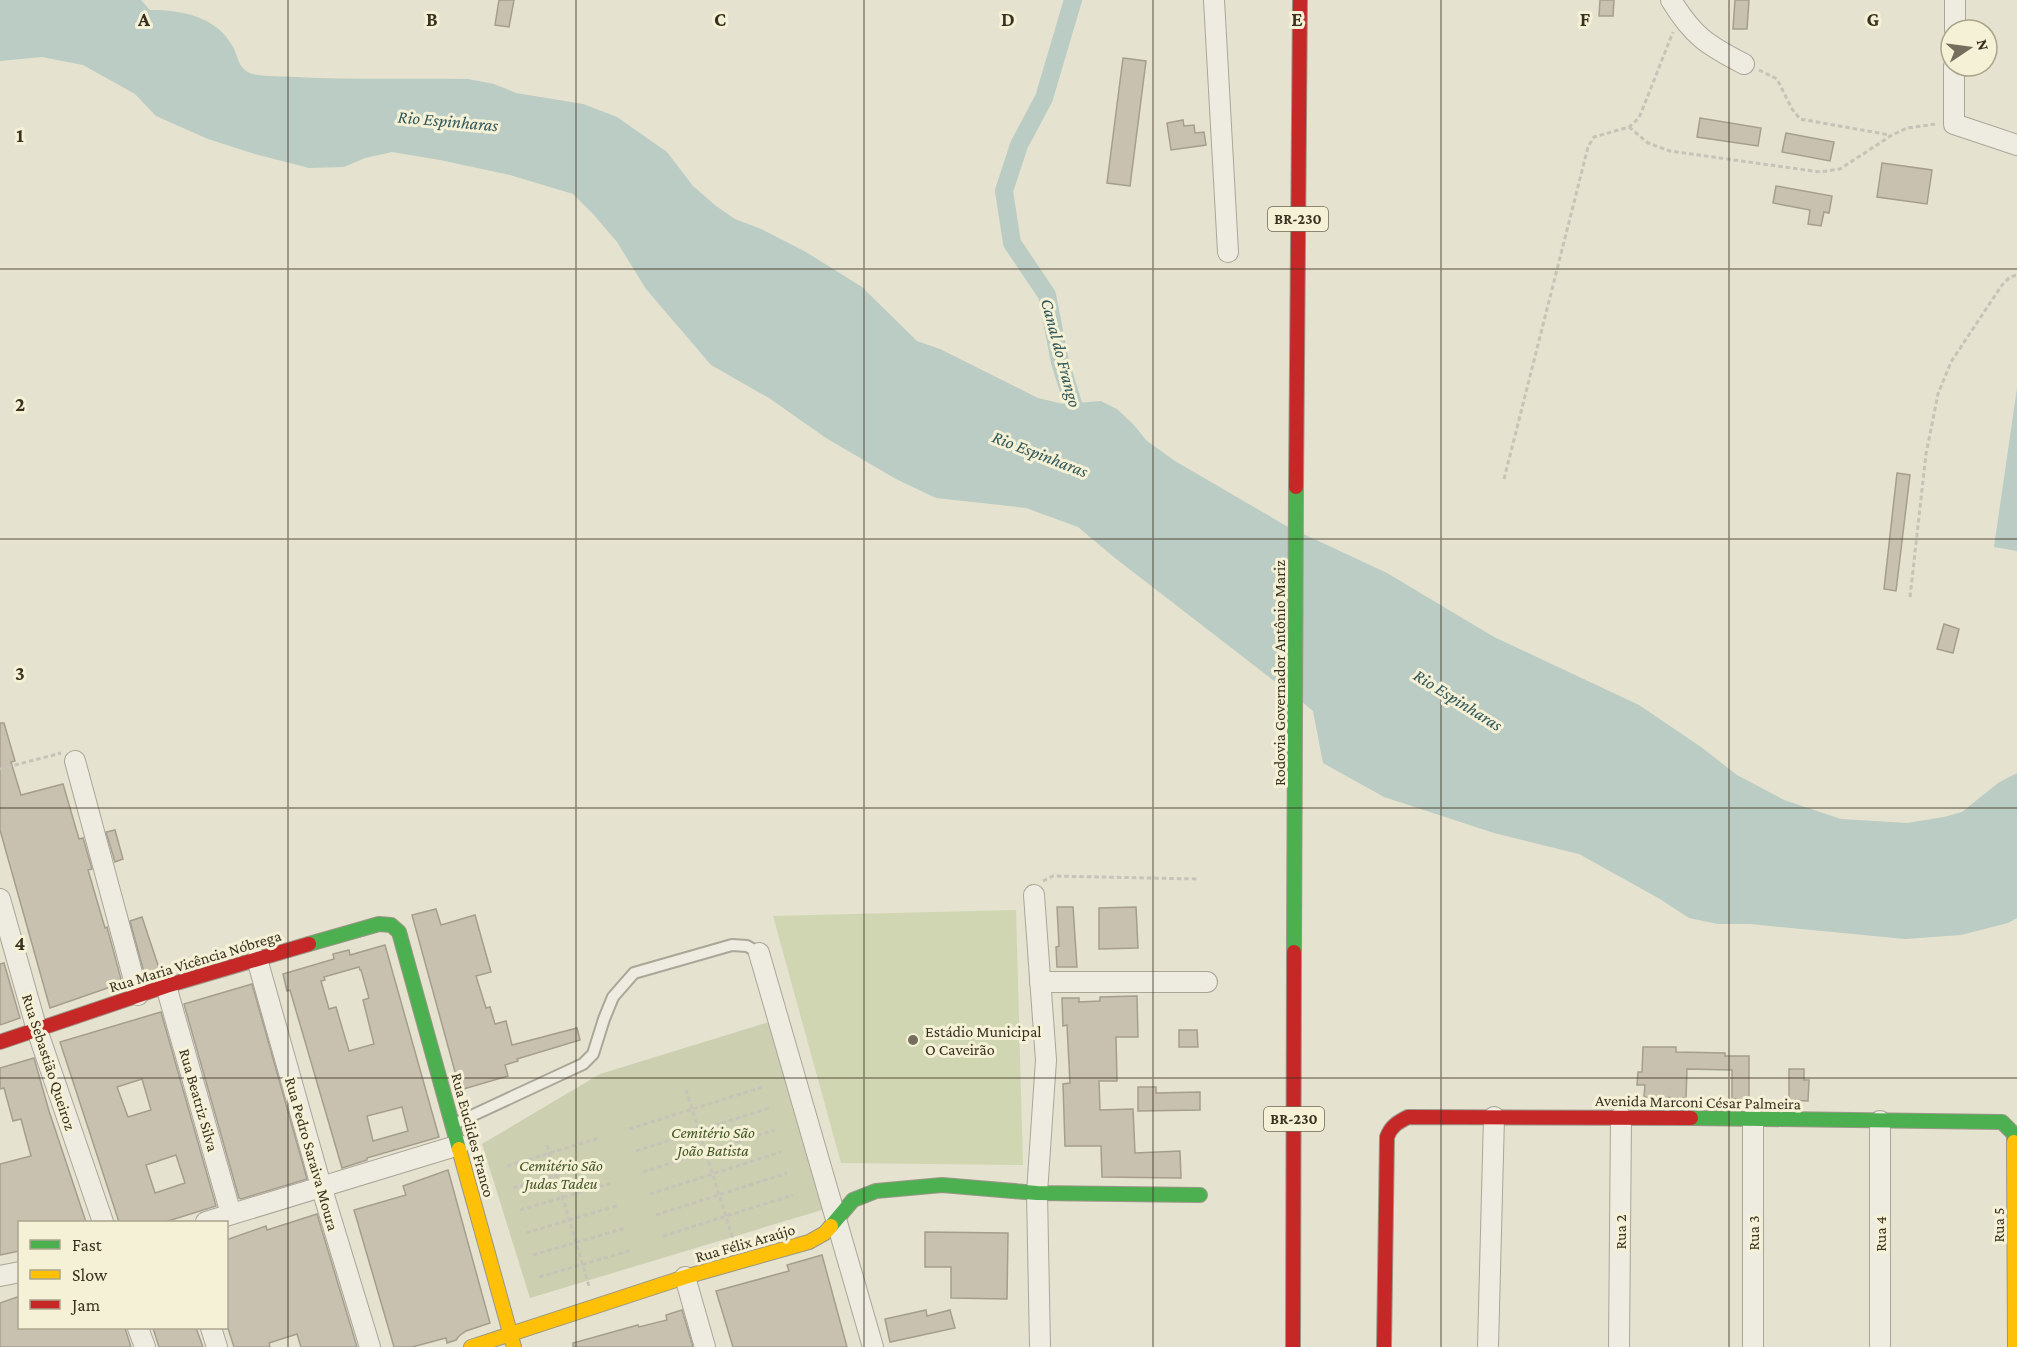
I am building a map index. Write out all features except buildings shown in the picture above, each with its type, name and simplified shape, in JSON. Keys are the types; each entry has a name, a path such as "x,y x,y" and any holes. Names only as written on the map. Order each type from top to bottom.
{"main road":[{"name":"Rodovia Governador Antônio Mariz","path":"1293,1347 1296,422 1300,0"},
{"name":"Rua Maria Vicência Nóbrega","path":"0,1042 166,986 375,925 386,923 394,926 399,932"},
{"name":"Rua Euclides Franco","path":"399,932 512,1340"},
{"name":"Avenida Marconi César Palmeira","path":"1384,1347 1387,1137 1396,1122 1408,1117 1988,1121"},
{"name":"Rua 5","path":"1988,1121 2002,1122 2014,1134 2015,1347"},
{"name":"Rua Félix Araújo","path":"471,1347 512,1340 685,1277 809,1242 825,1233 853,1200 876,1191 942,1185 1037,1193 1200,1195"}],"street":[{"path":"1214,0 1228,252"},
{"path":"1955,0 1955,18"},
{"path":"1676,7 1709,46 1744,64"},
{"path":"1954,78 1954,124 2017,145"},
{"path":"73,755 138,995"},
{"path":"1034,895 1046,1060 1037,1193 1040,1347"},
{"name":"Rua Sebastião Queiroz","path":"0,899 4,925 37,1030 103,1221"},
{"path":"759,953 873,1347"},
{"name":"Rua Pedro Saraiva Moura","path":"256,959 370,1347"},
{"path":"1040,982 1207,982"},
{"name":"Rua Beatriz Silva","path":"166,986 231,1214"},
{"path":"1488,1347 1494,1117"},
{"name":"Rua 2","path":"1619,1347 1620,1117"},
{"name":"Rua 3","path":"1753,1118 1753,1347"},
{"name":"Rua 4","path":"1880,1120 1880,1347"},
{"path":"209,1221 459,1145"},
{"path":"0,1276 18,1272"},
{"path":"685,1277 705,1347"},
{"path":"138,1329 145,1347"},
{"path":"211,1329 217,1347"}],"lane":[{"path":"453,1124 583,1064 593,1053 613,997 634,973 732,945 747,946 759,953"}],"path":[{"path":"1504,479 1588,147 1594,137 1629,127 1639,118 1676,7"},
{"path":"1744,64 1777,80 1792,109 1800,119 1892,135"},
{"path":"1629,127 1648,142 1670,151 1820,172 1840,169 1892,135 1907,128 1932,123 1954,124"},
{"path":"1910,597 1930,423 1938,394 1952,362 2002,285 2010,277 2017,275"},
{"path":"0,769 73,755"},
{"path":"1034,895 1038,885 1053,876 1198,879"},
{"path":"629,1129 763,1087"},
{"path":"686,1090 740,1261"},
{"path":"636,1150 769,1108"},
{"path":"642,1172 775,1130"},
{"path":"507,1166 599,1138"},
{"path":"547,1145 595,1308"},
{"path":"650,1194 781,1152"},
{"path":"513,1188 606,1160"},
{"path":"656,1215 787,1173"},
{"path":"520,1210 612,1183"},
{"path":"663,1236 794,1195"},
{"path":"526,1233 619,1205"},
{"path":"532,1255 625,1227"},
{"path":"539,1277 632,1250"}],"green space":[{"name":"Estádio Municipal O Caveirão","path":"1016,910 1023,1165 841,1163 773,916"},
{"path":"769,1022 825,1209 530,1298 482,1144 600,1074"}],"water":[{"name":"Rio Espinharas","path":"0,0 141,0 150,10 187,14 208,22 226,37 243,68 254,74 338,78 468,79 494,84 516,93 583,104 617,117 667,152 693,186 716,206 735,219 761,229 806,252 862,287 917,341 940,349 1038,398 1063,404 1101,401 1117,409 1147,441 1175,461 1295,531 1295,697 1078,527 1026,508 936,498 896,479 826,438 769,398 711,365 646,289 617,242 573,194 510,175 392,152 365,158 344,167 309,168 208,139 156,116 135,94 83,65 42,57 0,61"},
{"path":"2017,388 2017,551 1994,547"},
{"name":"Rio Espinharas","path":"1299,532 1387,573 1494,637 1639,705 1701,747 1737,775 1784,800 1841,819 1907,823 1962,812 1998,783 2017,773 2017,918 2008,923 1961,935 1905,939 1750,924 1718,924 1689,918 1660,899 1579,854 1494,833 1384,797 1323,763 1313,711 1300,700"}],"waterway":[{"name":"Canal do Frango","path":"1073,0 1044,98 1019,145 1004,191 1012,243 1047,295 1060,362 1080,426"}],"traffic: fast":[{"path":"1294,952 1296,487"},
{"path":"309,944 379,924 391,925 399,932 459,1149"},
{"path":"1691,1118 2002,1122 2014,1134 2014,1142"},
{"path":"831,1226 853,1200 876,1191 942,1185 1037,1193 1200,1195"}],"traffic: slow":[{"path":"2014,1142 2015,1347"},
{"path":"459,1149 514,1347"},
{"path":"471,1347 685,1277 809,1242 825,1233 831,1226"}],"traffic: jam":[{"path":"1296,487 1300,0"},
{"path":"0,1042 166,986 309,944"},
{"path":"1293,1347 1294,952"},
{"path":"1384,1347 1387,1137 1398,1123 1408,1117 1691,1118"}],"place":[{"name":"Estádio Municipal O Caveirão","path":"913,1040"}],"park label":[{"name":"Cemitério São João Batista","path":"713,1141"},
{"name":"Cemitério São Judas Tadeu","path":"561,1174"}]}
